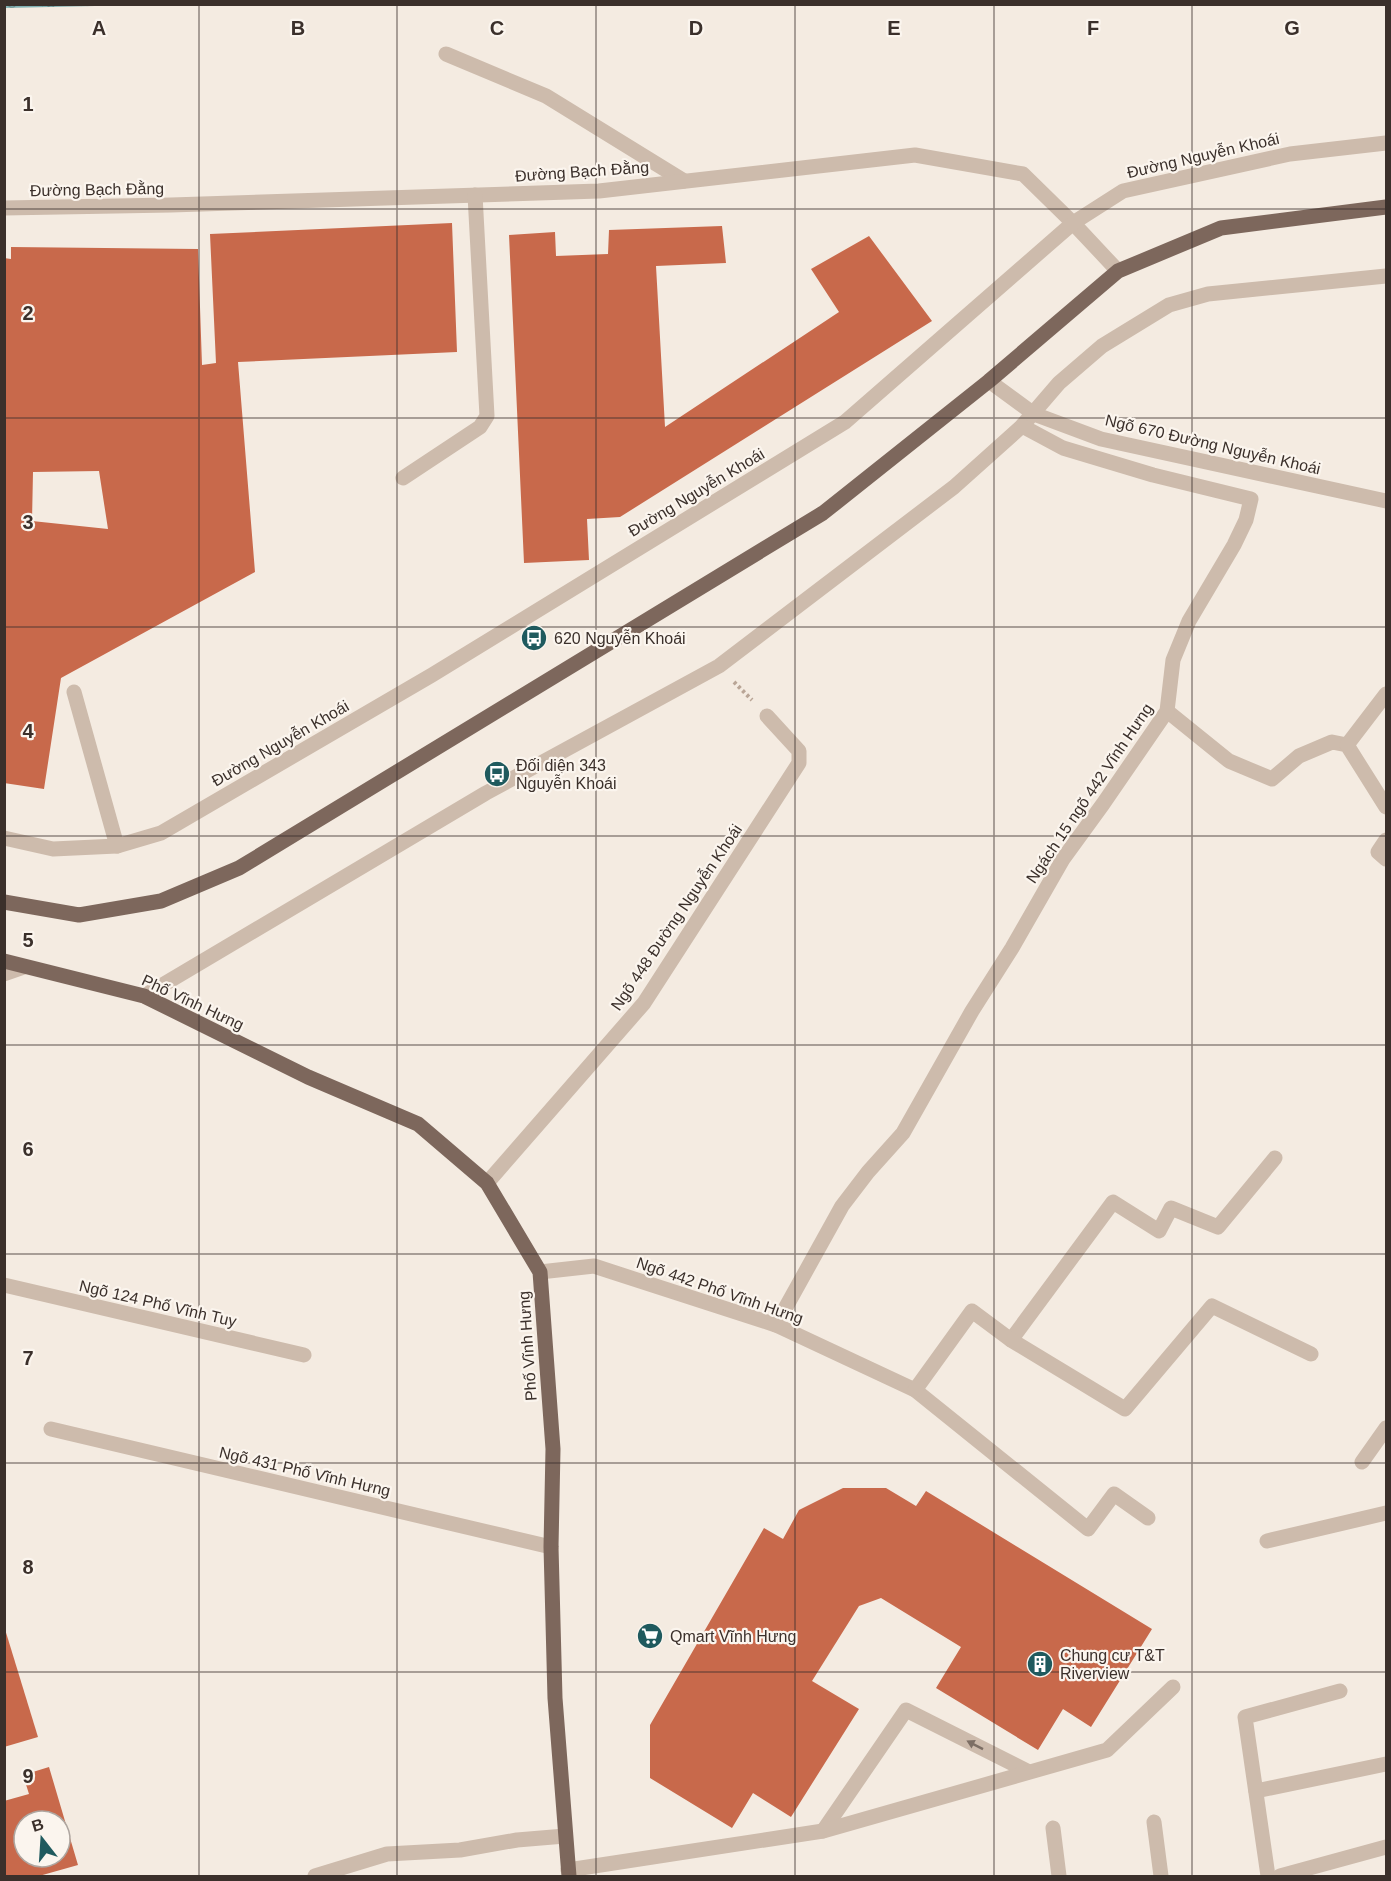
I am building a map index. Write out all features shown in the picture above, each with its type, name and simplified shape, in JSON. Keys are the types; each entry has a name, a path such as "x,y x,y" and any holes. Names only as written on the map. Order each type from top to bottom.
{"main road":[{"path":"4,902 79,915 161,901 239,868 823,513 989,381 1118,271 1221,228 1386,207"},
{"name":"Phố Vĩnh Hưng","path":"4,961 144,996 308,1077 418,1125 488,1183 540,1272 553,1449 551,1547 555,1698 568,1873"}],"street":[{"path":"446,54 546,96 684,180"},
{"name":"Đường Nguyễn Khoái","path":"4,838 53,849 117,846 161,833 432,675 844,422 1073,223 1122,191 1290,154 1386,143"},
{"name":"Đường Bạch Đằng","path":"4,208 598,191 915,155 1023,174 1118,271"},
{"path":"403,478 480,427 487,416 474,195"},
{"path":"144,996 486,794 719,666 954,487 1022,426 1059,383 1102,346 1169,304 1208,294 1386,276"},
{"name":"Ngõ 670 Đường Nguyễn Khoái","path":"989,381 1034,414 1101,439 1386,501"},
{"name":"Ngách 15 ngõ 442 Vĩnh Hưng","path":"776,1325 842,1206 868,1172 903,1133 972,1011 1012,948 1063,859 1167,711 1173,660 1189,621 1234,545 1246,519 1251,499 1153,475 1063,448 1022,426"},
{"path":"74,692 117,846"},
{"path":"1347,745 1386,694"},
{"path":"1167,711 1229,761 1272,779 1299,756 1332,742 1347,745 1386,807"},
{"name":"Ngõ 448 Đường Nguyễn Khoái","path":"488,1183 644,1003 799,763 799,751 767,716"},
{"path":"1386,840 1378,852 1386,859"},
{"path":"4,975 24,967"},
{"path":"1011,1340 1113,1202 1159,1231 1171,1208 1218,1227 1275,1158"},
{"name":"Ngõ 442 Phố Vĩnh Hưng","path":"540,1272 594,1266 776,1325 915,1390 1088,1529 1114,1494 1148,1518"},
{"name":"Ngõ 124 Phố Vĩnh Tuy","path":"4,1285 304,1355"},
{"path":"915,1390 972,1311 1011,1340 1125,1409 1212,1306 1311,1354"},
{"path":"1362,1462 1386,1428"},
{"name":"Ngõ 431 Phố Vĩnh Hưng","path":"51,1429 551,1547"},
{"path":"1267,1541 1386,1512"},
{"path":"568,1873 823,1831 1107,1750 1173,1687"},
{"path":"1268,1876 1245,1718 1340,1691"},
{"path":"823,1831 906,1710 1027,1771"},
{"path":"1256,1791 1386,1764"},
{"path":"1154,1821 1161,1876"},
{"path":"1053,1828 1059,1876"},
{"path":"315,1876 387,1854 460,1850 517,1839 565,1836"},
{"path":"1280,1876 1386,1847"}],"path":[{"path":"719,666 767,716"}],"water":[{"path":"5,4 140,4 140,5 5,8"}],"building":[{"path":"452,223 457,352 238,362 255,572 61,678 44,789 4,783 4,258 11,259 11,247 198,249 202,365 216,363 210,234","holes":["99,471 108,529 32,521 33,472"]},
{"path":"722,226 726,263 656,266 665,427 839,312 811,269 869,236 932,321 620,517 587,519 589,560 524,563 509,235 555,232 556,256 608,254 609,230"},
{"name":"Chung cư T&T Riverview","path":"843,1488 886,1488 916,1506 926,1491 1152,1629 1091,1727 1063,1709 1038,1750 936,1688 961,1647 881,1598 859,1606 812,1681 859,1709 791,1817 753,1793 732,1828 650,1778 650,1725 764,1528 783,1539 799,1510"},
{"path":"4,1626 38,1737 4,1747"},
{"path":"49,1767 61,1809 12,1809 12,1869 64,1869 39,1876 4,1876 4,1801 29,1794 23,1775"},
{"path":"72,1845 78,1865 72,1867"}],"place":[{"name":"620 Nguyễn Khoái","path":"534,638"},
{"name":"Đối diện 343 Nguyễn Khoái","path":"497,774"},
{"name":"Qmart Vĩnh Hưng","path":"650,1636"},
{"name":"Chung cư T&T Riverview","path":"1040,1664"}]}
